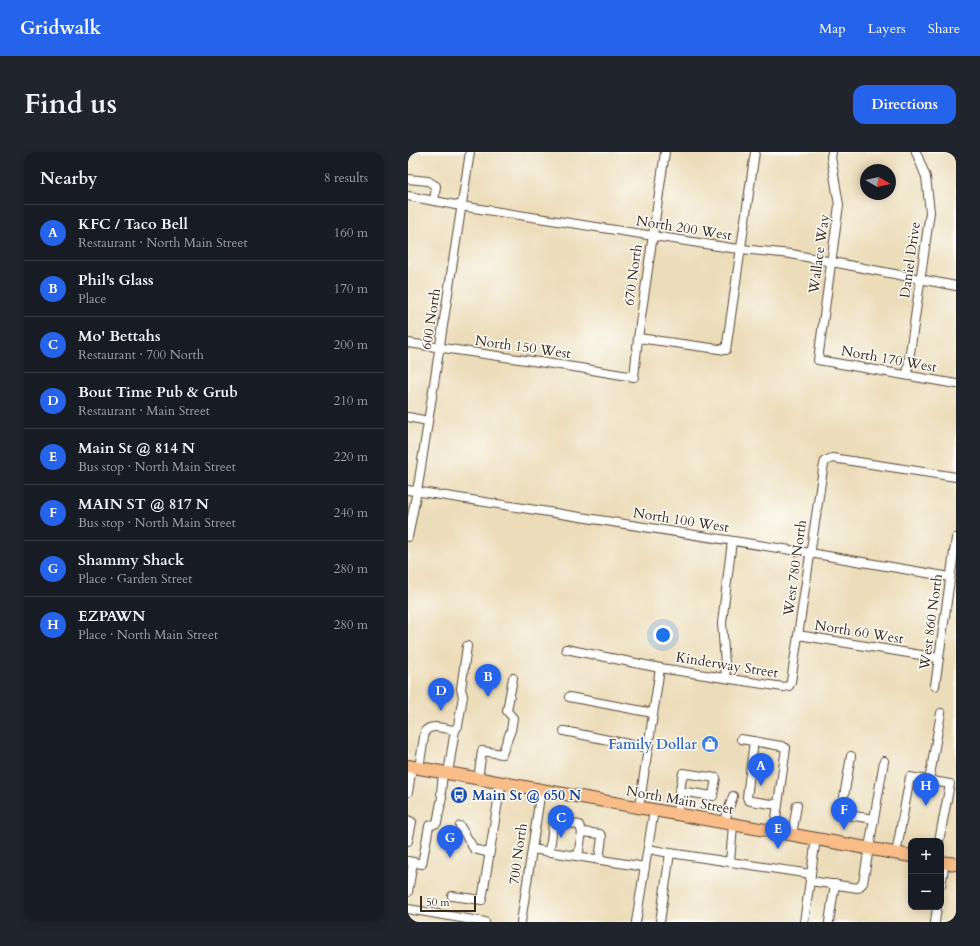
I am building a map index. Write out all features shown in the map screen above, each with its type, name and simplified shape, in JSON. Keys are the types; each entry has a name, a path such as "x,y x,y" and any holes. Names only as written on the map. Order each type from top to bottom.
{"highway":[{"name":"North Main Street","path":"413,767 908,856"}],"street":[{"name":"600 North","path":"408,537 412,490 428,421 470,152"},
{"name":"670 North","path":"634,377 652,236 665,152"},
{"path":"638,338 726,350 755,152"},
{"name":"Wallace Way","path":"818,360 839,205 831,157 832,152"},
{"name":"Daniel Drive","path":"907,374 930,212 926,177 916,152"},
{"path":"408,179 428,181 436,186 434,201"},
{"name":"North 200 West","path":"408,196 461,206 740,250 791,254 956,286"},
{"name":"North 150 West","path":"408,343 634,377"},
{"name":"North 170 West","path":"818,360 907,374 956,384"},
{"path":"408,418 428,421"},
{"name":"West 780 North","path":"789,686 791,682 825,461 832,458 956,478"},
{"name":"North 100 West","path":"412,490 810,553 950,577"},
{"name":"West 860 North","path":"935,686 956,538"},
{"path":"726,678 722,623 732,541"},
{"name":"North 60 West","path":"798,635 939,658"},
{"path":"408,892 411,862 422,864 429,826 437,823 442,797 441,794 464,696 461,689 468,646"},
{"name":"Kinderway Street","path":"566,649 660,668 783,687 789,686"},
{"path":"639,808 660,668"},
{"path":"478,779 482,751 502,754 511,730 513,718 507,711 513,678"},
{"path":"569,697 653,713"},
{"path":"929,781 941,713"},
{"path":"408,792 413,767 425,732 428,728 432,727 455,730"},
{"path":"564,731 648,748"},
{"path":"741,739 786,748 774,832"},
{"path":"754,741 747,797 748,800 778,805"},
{"path":"851,756 841,814 874,819"},
{"path":"648,849 811,877 835,884 858,888 863,883 884,761"},
{"path":"677,814 679,791 683,773 716,778 713,796 679,791"},
{"path":"896,854 910,777 950,784 941,838"},
{"path":"452,896 482,900 500,783"},
{"name":"700 North","path":"521,922 541,790"},
{"path":"730,862 729,824 733,796"},
{"path":"792,835 797,805"},
{"path":"636,922 654,810"},
{"path":"408,820 412,822 408,841"},
{"path":"548,852 551,842 553,823 556,820 579,825 582,832 578,856"},
{"path":"460,826 474,849 489,853"},
{"path":"582,832 600,834 602,837 599,860"},
{"path":"805,922 816,840"},
{"path":"532,849 645,867"},
{"path":"660,922 670,853"},
{"path":"944,874 947,863"},
{"path":"829,922 835,884"},
{"path":"408,909 485,922"},
{"path":"935,922 937,910"}],"place":[{"name":"Phil's Glass","path":"488,697"},
{"name":"Bout Time Pub & Grub","path":"441,711"},
{"name":"Family Dollar","path":"710,744"},
{"name":"KFC / Taco Bell","path":"761,786"},
{"name":"Main St @ 650 N","path":"459,795"},
{"name":"EZPAWN","path":"926,806"},
{"name":"MAIN ST @ 817 N","path":"844,830"},
{"name":"Mo' Bettahs","path":"561,838"},
{"name":"Main St @ 814 N","path":"778,849"},
{"name":"Shammy Shack","path":"450,858"}]}
